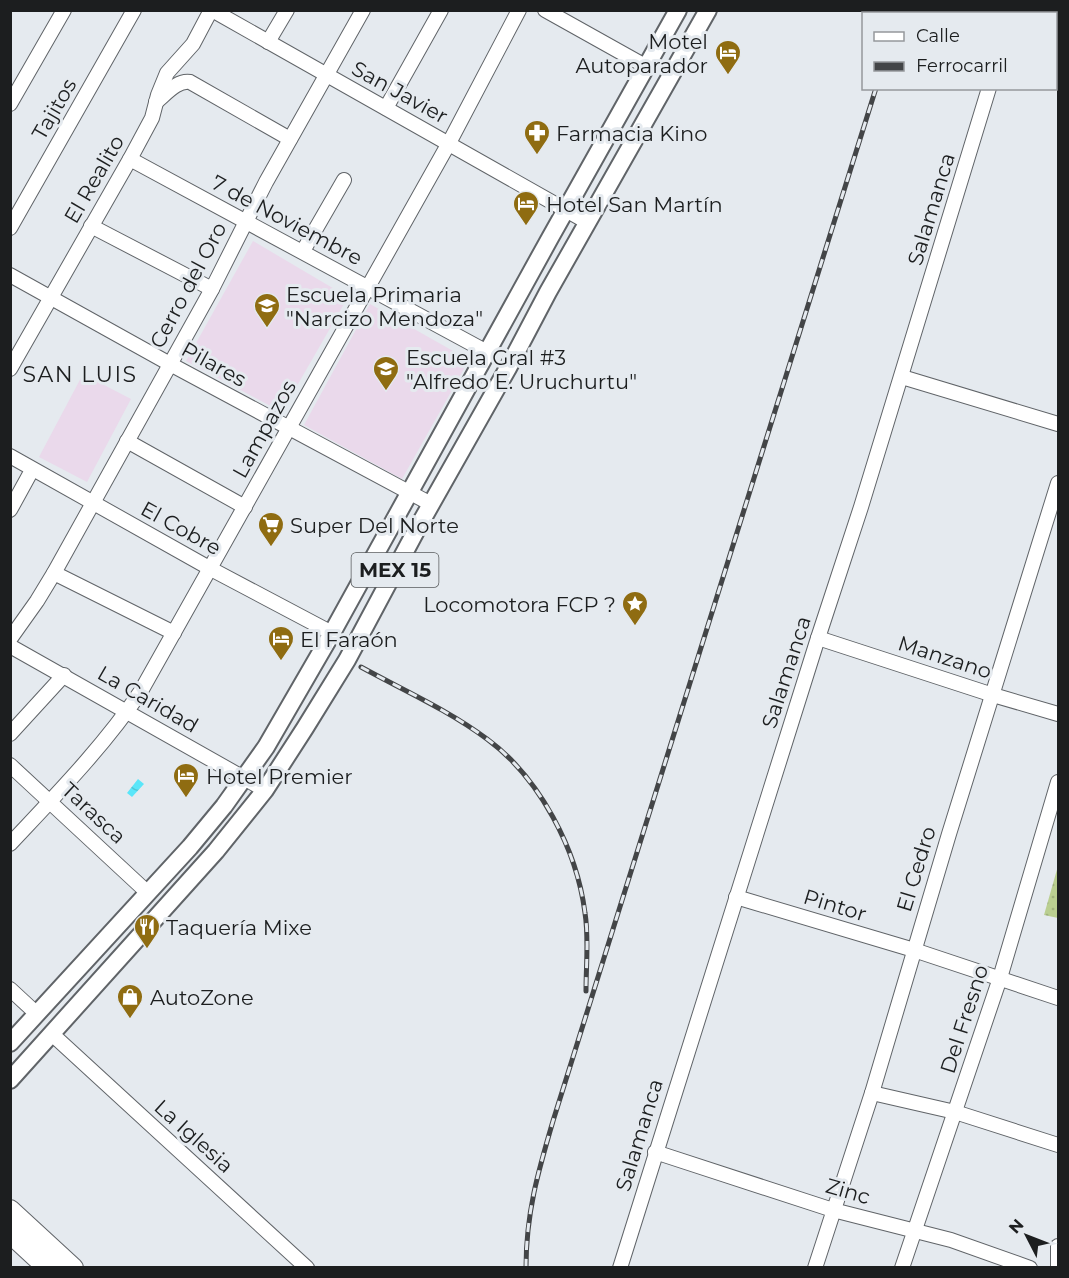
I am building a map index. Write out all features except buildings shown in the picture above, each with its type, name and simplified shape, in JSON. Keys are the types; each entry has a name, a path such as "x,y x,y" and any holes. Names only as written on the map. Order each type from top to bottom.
{"highway":[{"path":"10,1210 61,1265"},
{"path":"10,1233 61,1265"}],"main road":[{"name":"MEX 15","path":"10,1043 190,847 224,806 287,713 678,10"},
{"name":"MEX 15","path":"10,1080 53,1035 216,851 265,790 346,660 587,222 708,10"}],"street":[{"path":"10,104 64,10"},
{"name":"Tajitos","path":"10,228 134,10"},
{"name":"San Javier","path":"212,10 587,222"},
{"name":"El Realito","path":"10,369 152,118 161,85 167,73 193,44 212,10"},
{"path":"268,42 287,10"},
{"name":"Cerro del Oro","path":"10,639 54,573 212,289 245,222 363,10"},
{"path":"386,108 441,10"},
{"name":"Lampazos","path":"10,844 128,711 141,691 448,143 519,10"},
{"path":"545,10 646,67"},
{"path":"156,102 178,84 184,81 190,82 290,140"},
{"name":"Salamanca","path":"620,1268 902,377 988,90"},
{"name":"7 de Noviembre","path":"130,159 487,352"},
{"path":"303,251 344,180"},
{"path":"91,226 212,289"},
{"name":"Pilares","path":"10,275 431,504"},
{"path":"902,377 1059,424"},
{"path":"127,441 245,507"},
{"name":"El Cobre","path":"10,456 92,504 332,633"},
{"path":"10,510 32,470"},
{"name":"El Cedro","path":"814,1268 872,1093 1059,483"},
{"path":"54,573 174,633"},
{"name":"Manzano","path":"818,638 1059,714"},
{"name":"La Caridad","path":"10,646 265,790"},
{"path":"10,734 64,675"},
{"name":"Tarasca","path":"10,765 148,893"},
{"name":"Del Fresno","path":"903,1268 1000,978 1059,782"},
{"name":"Pintor","path":"736,897 914,950 1059,998"},
{"path":"10,989 37,1014"},
{"name":"La Iglesia","path":"53,1035 307,1268"},
{"path":"872,1093 955,1112 1059,1145"},
{"name":"Zinc","path":"656,1152 833,1210 916,1232 991,1261 1030,1268"},
{"path":"1058,1268 1059,1246"}],"shaded area":[{"name":"Escuela Primaria \"Narcizo Mendoza\"","path":"253,241 348,297 282,412 186,361"},
{"name":"Escuela Gral #3 \"Alfredo E. Uruchurtu\"","path":"370,304 469,360 402,479 304,425"},
{"path":"83,374 131,399 87,482 39,457"}],"green space":[{"path":"1058,866 1058,918 1044,915"}],"water":[{"path":"138,779 144,784 132,797 127,793"}],"railway":[{"path":"526,1268 531,1211 553,1121 875,90"},
{"path":"361,667 441,710 487,739 524,774 539,795 564,841 581,889 587,932 586,991"}],"place":[{"name":"Motel Autoparador","path":"728,76"},
{"name":"Farmacia Kino","path":"537,156"},
{"name":"Hotel San Martín","path":"526,227"},
{"name":"Escuela Primaria \"Narcizo Mendoza\"","path":"267,329"},
{"name":"Escuela Gral #3 \"Alfredo E. Uruchurtu\"","path":"386,392"},
{"name":"Super Del Norte","path":"271,548"},
{"name":"Locomotora FCP ?","path":"635,627"},
{"name":"El Faraón","path":"281,662"},
{"name":"Hotel Premier","path":"186,799"},
{"name":"Taquería Mixe","path":"147,950"},
{"name":"AutoZone","path":"130,1020"}],"district":[{"name":"SAN LUIS","path":"80,374"}]}
